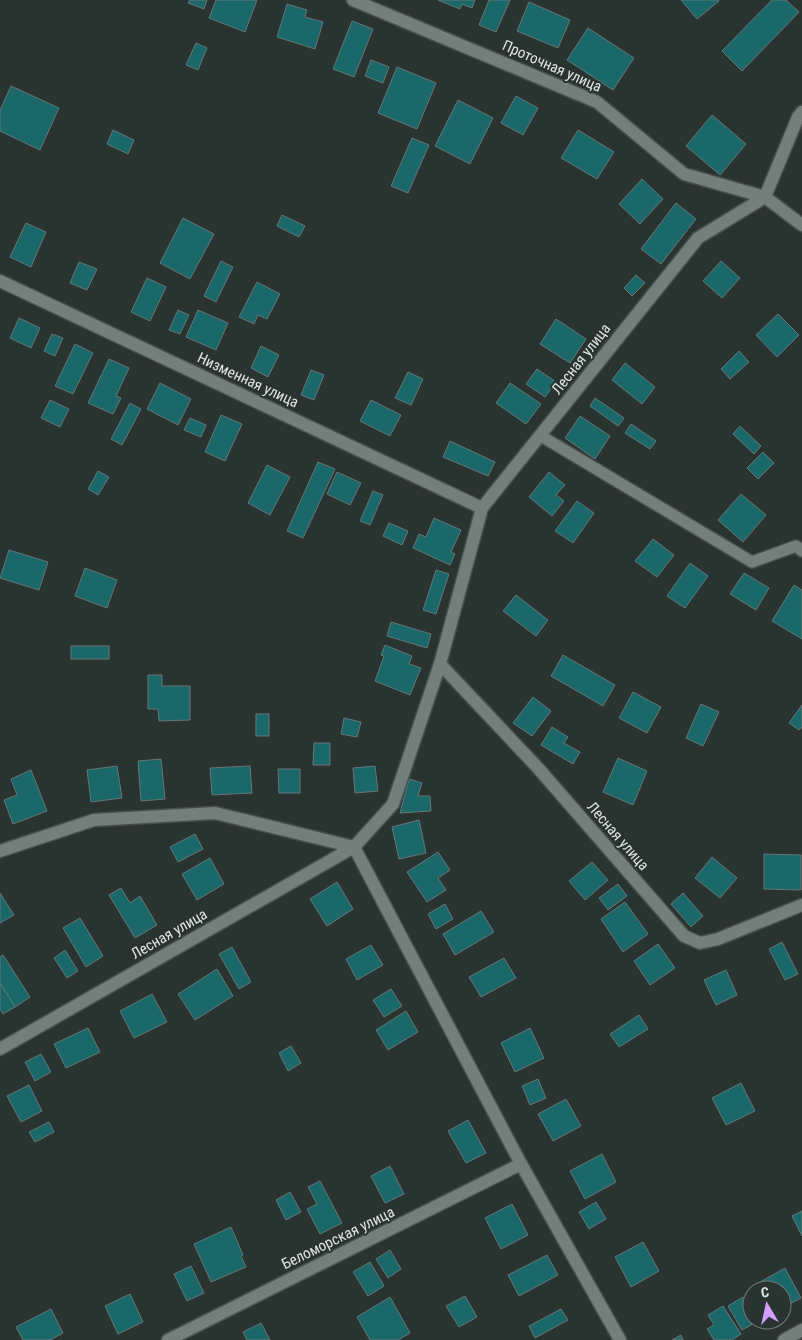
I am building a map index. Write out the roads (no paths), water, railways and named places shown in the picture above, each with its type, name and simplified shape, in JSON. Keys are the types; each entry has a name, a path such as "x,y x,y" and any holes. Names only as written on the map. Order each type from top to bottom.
{"street":[{"name":"Проточная улица","path":"354,0 596,102 684,174 765,196 802,225"},
{"path":"765,196 798,117 802,112"},
{"name":"Лесная улица","path":"0,1049 354,847 394,804 440,664 482,508 698,238 765,196"},
{"name":"Низменная улица","path":"0,281 482,508"},
{"name":"Лесная улица","path":"440,664 538,768 684,936 700,943 718,939 802,905"},
{"path":"0,851 94,820 215,813 354,847 522,1164 620,1340"},
{"name":"Беломорская улица","path":"168,1340 522,1164"},
{"path":"784,1340 802,1330"}],"lane":[{"path":"541,436 752,562 796,546 802,551"}]}
